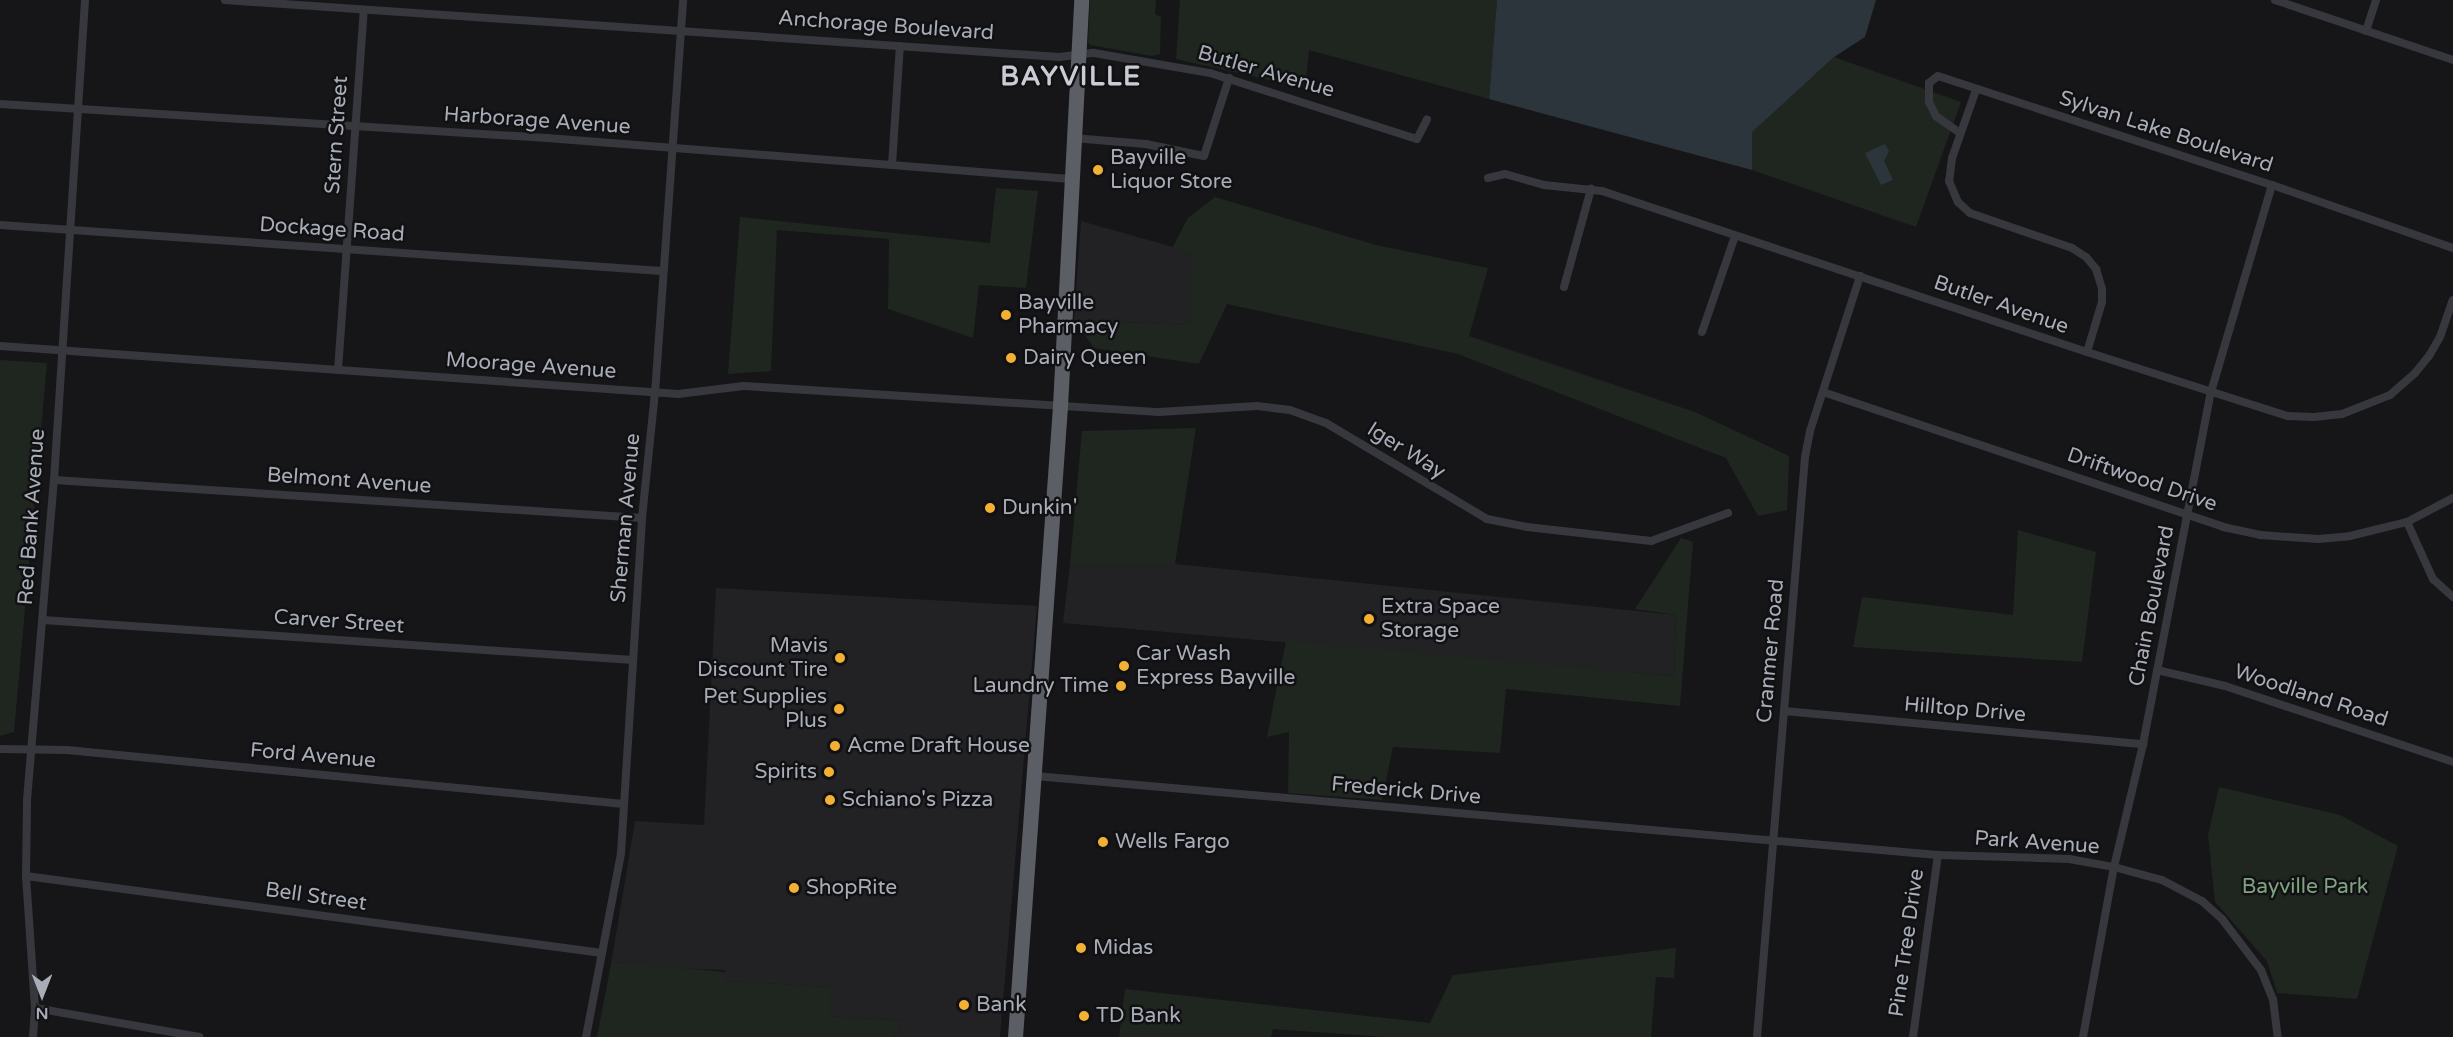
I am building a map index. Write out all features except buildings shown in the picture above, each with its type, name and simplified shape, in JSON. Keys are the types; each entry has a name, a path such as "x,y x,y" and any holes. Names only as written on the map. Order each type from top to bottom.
{"highway":[{"path":"1015,1037 1060,406 1081,0"}],"street":[{"name":"Red Bank Avenue","path":"33,1037 35,1008 26,876 27,800 54,480 76,109 85,0"},
{"name":"Anchorage Boulevard","path":"225,0 681,29 1059,57 1078,55"},
{"name":"Sherman Avenue","path":"586,1037 621,853 642,518 655,393 682,0"},
{"path":"2275,0 2453,60"},
{"path":"2366,31 2376,0"},
{"name":"Stern Street","path":"338,370 364,10"},
{"path":"892,165 900,46"},
{"name":"Butler Avenue","path":"1078,55 1094,53 1165,63 1229,78 1417,139 1427,119"},
{"name":"Sylvan Lake Boulevard","path":"1960,133 1936,116 1929,102 1929,83 1938,76 2272,185 2453,249"},
{"path":"1073,138 1146,144 1204,156 1229,78"},
{"path":"1976,90 1952,158 1949,181 1958,202 1970,213 2072,248 2086,257 2096,268 2101,279 2102,302 2086,352"},
{"name":"Harborage Avenue","path":"0,104 547,138 671,150 1071,179"},
{"name":"Butler Avenue","path":"1488,178 1505,174 1544,185 1591,189 2273,412 2314,417 2342,414 2390,395 2415,373 2429,356 2440,337 2453,300"},
{"name":"Chain Boulevard","path":"2084,1037 2114,867 2142,744 2211,392 2272,185"},
{"path":"1564,287 1591,189"},
{"name":"Dockage Road","path":"0,225 662,271"},
{"path":"1702,332 1735,236"},
{"name":"Cranmer Road","path":"1757,1037 1804,457 1860,276"},
{"name":"Moorage Avenue","path":"0,346 655,393 678,394 744,386 1060,406"},
{"name":"Driftwood Drive","path":"1823,392 2223,527 2290,538 2350,536 2407,522 2453,498"},
{"name":"Iger Way","path":"1060,406 1159,412 1257,406 1306,414 1326,423 1487,519 1527,527 1651,542 1728,513"},
{"name":"Belmont Avenue","path":"54,480 642,518"},
{"path":"2407,522 2433,579 2453,597"},
{"name":"Carver Street","path":"43,620 633,660"},
{"name":"Woodland Road","path":"2157,670 2225,686 2453,762"},
{"name":"Hilltop Drive","path":"1784,711 2142,744"},
{"name":"Ford Avenue","path":"0,748 32,748 623,804"},
{"name":"Frederick Drive","path":"1035,776 1773,840"},
{"name":"Park Avenue","path":"1773,840 1938,855 2069,859 2114,867 2162,880 2202,901 2222,919 2261,970 2275,1008 2278,1037"},
{"name":"Pine Tree Drive","path":"1913,1037 1938,855"},
{"name":"Bell Street","path":"26,876 602,953"},
{"path":"35,1008 199,1037"}],"shaded area":[{"path":"1497,0 1876,0 1865,37 1834,57 1752,132 1752,170 1489,99"},
{"path":"1885,144 1889,151 1884,161 1893,180 1881,185 1865,153"},
{"path":"1081,221 1194,253 1190,325 1074,320"},
{"name":"Extra Space Storage","path":"1070,564 1175,564 1676,615 1674,676 1063,623"},
{"path":"716,588 1037,606 1000,1037 894,1037 904,1021 829,1016 830,987 725,981 725,970 669,968 616,962 611,964 635,821 704,825"}],"green space":[{"path":"1090,0 1156,0 1155,14 1161,17 1160,54 1152,56 1090,45 1088,42"},
{"path":"1180,0 1497,0 1489,99 1309,50 1305,88 1176,59"},
{"path":"1834,57 1961,102 1916,227 1752,170 1751,132"},
{"path":"996,188 1038,191 1026,288 979,285 973,338 888,309 889,239 777,230 771,371 728,374 740,217 990,243"},
{"path":"1215,197 1376,245 1488,268 1469,336 1695,412 1789,456 1787,510 1758,516 1726,458 1458,354 1227,304 1199,364 1094,348 1074,320 1190,325 1193,253 1172,248 1188,218"},
{"path":"0,360 47,363 14,732 0,736"},
{"path":"1196,428 1175,564 1070,564 1082,431"},
{"path":"2018,530 2096,552 2082,662 1853,647 1862,597 2013,615"},
{"path":"1681,538 1693,542 1680,706 1506,689 1500,753 1393,747 1382,800 1288,793 1289,732 1267,737 1286,641 1674,676 1676,615 1635,609"},
{"name":"Bayville Park","path":"2219,787 2340,815 2398,846 2357,999 2277,993 2267,961 2215,902 2208,835"},
{"path":"1676,948 1674,978 1656,977 1651,1037 1385,1037 1273,1029 1271,1037 1119,1037 1125,989 1430,1023 1453,975"},
{"path":"615,962 725,972 726,981 830,987 830,1016 904,1021 894,1037 597,1037 611,964"}],"place":[{"name":"Bayville Liquor Store","path":"1098,170"},
{"name":"Bayville Pharmacy","path":"1006,315"},
{"name":"Dairy Queen","path":"1011,358"},
{"name":"Dunkin'","path":"990,508"},
{"name":"Extra Space Storage","path":"1369,619"},
{"name":"Mavis Discount Tire","path":"840,658"},
{"name":"Car Wash Express Bayville","path":"1124,666"},
{"name":"Laundry Time","path":"1121,686"},
{"name":"Pet Supplies Plus","path":"839,709"},
{"name":"Acme Draft House","path":"835,746"},
{"name":"Spirits","path":"829,772"},
{"name":"Schiano's Pizza","path":"830,800"},
{"name":"Wells Fargo","path":"1103,842"},
{"name":"ShopRite","path":"794,888"},
{"name":"Midas","path":"1081,948"},
{"name":"Bank","path":"964,1005"},
{"name":"TD Bank","path":"1084,1016"}],"district":[{"name":"BAYVILLE","path":"1071,77"}]}
